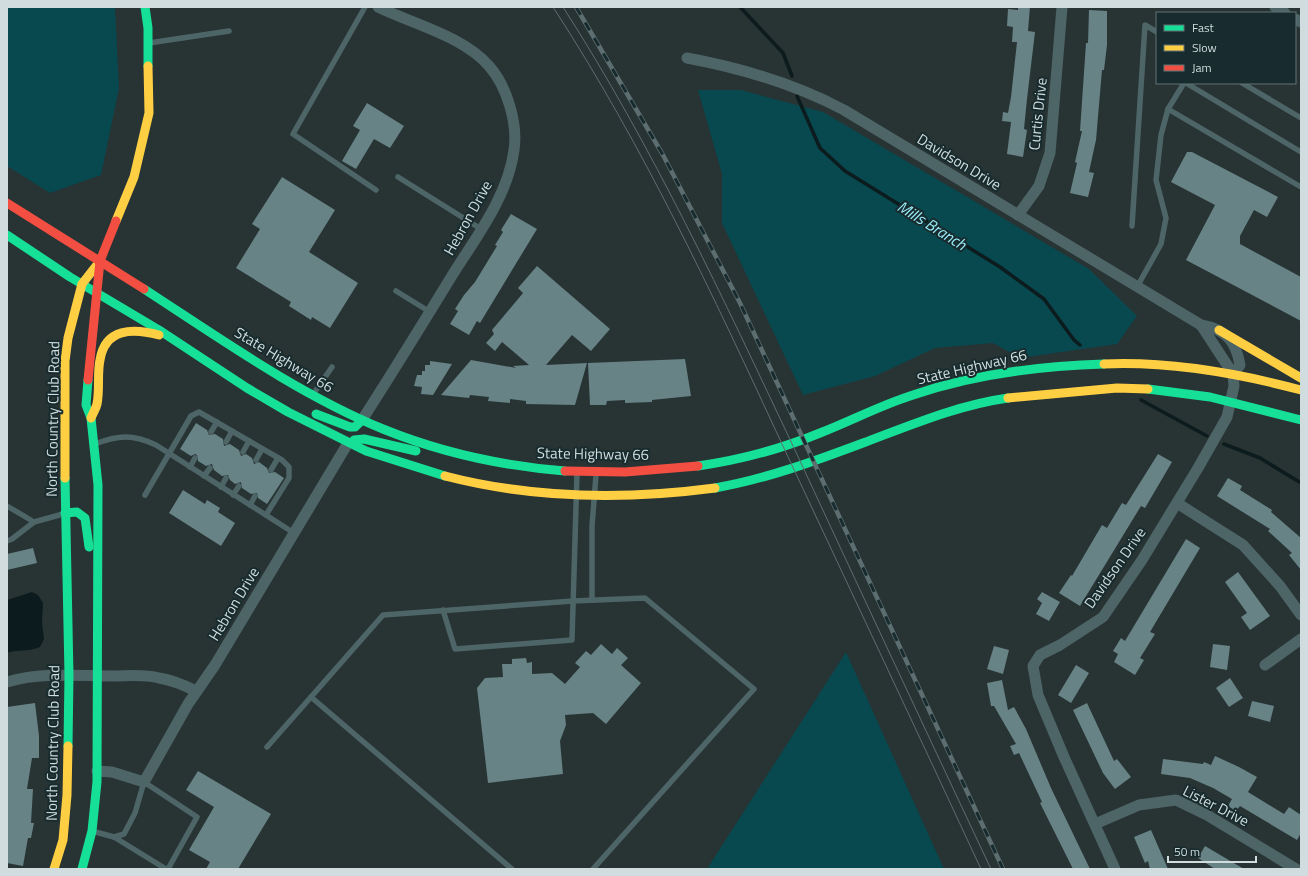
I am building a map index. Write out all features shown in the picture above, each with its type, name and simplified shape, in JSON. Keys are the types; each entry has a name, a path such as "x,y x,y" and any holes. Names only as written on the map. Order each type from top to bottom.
{"main road":[{"path":"82,869 92,831 97,771 98,485 91,418 86,405 100,261 134,177 149,113 149,43 145,7"},
{"name":"State Highway 66","path":"7,203 224,341 313,395 362,420 448,452 541,469 626,472 684,468 762,453 837,426 919,392 982,376 1036,366 1100,363 1136,364 1233,374 1270,381 1301,390"},
{"path":"7,235 82,284 174,340 258,395 348,443 400,463 452,478 522,491 577,496 628,497 686,492 745,482 849,449 957,408 987,401 1037,394 1120,388 1172,391 1231,401 1301,420"},
{"name":"North Country Club Road","path":"54,869 63,840 67,795 69,675 65,514 66,361 68,338 82,284 100,261"},
{"path":"1219,330 1301,378"},
{"path":"91,418 97,404 100,352 105,342 116,333 133,331 151,333 174,340"},
{"path":"258,395 289,400"},
{"path":"308,410 343,426 355,427 362,420"},
{"path":"348,443 350,441 364,439 417,451 448,452"},
{"path":"65,514 77,512 85,518 89,556 97,579"},
{"path":"63,840 66,864"}],"street":[{"name":"Hebron Drive","path":"362,420 501,197 514,150 514,117 505,94 489,66 470,49 378,7"},
{"name":"Curtis Drive","path":"1018,215 1040,186 1050,153 1062,7"},
{"name":"Davidson Drive","path":"687,58 760,75 824,100 1200,325 1219,330 1232,342 1238,355 1240,365 1233,374 1231,401 1226,417 1177,503 1142,560 1103,617 1040,656 1033,666 1038,695 1115,869"},
{"name":"Davidson Drive","path":"1200,325 1233,374"},
{"name":"Hebron Drive","path":"144,782 196,691 215,665 348,443"},
{"path":"1177,503 1243,545 1280,586 1301,615"},
{"path":"1265,666 1301,639"},
{"path":"7,682 18,678 69,675 158,677 179,683 196,691"},
{"path":"97,771 112,772 144,782"},
{"name":"Lister Drive","path":"1095,824 1139,805 1176,800 1207,815 1296,869"}],"lane":[{"path":"365,7 293,134 376,190"},
{"path":"1132,226 1145,25 1156,31"},
{"path":"149,43 229,31"},
{"path":"1137,287 1161,244 1166,218 1156,180 1161,135 1168,109 1184,84"},
{"path":"1187,84 1301,152"},
{"path":"1244,84 1301,118"},
{"path":"1168,109 1301,187"},
{"path":"398,177 481,230"},
{"path":"396,291 430,312"},
{"path":"313,395 332,367"},
{"path":"145,495 194,414 203,414 278,458 289,467 289,478 266,516"},
{"path":"211,432 217,422"},
{"path":"226,442 232,431"},
{"path":"93,445 110,438 142,438 294,533"},
{"path":"243,452 249,441"},
{"path":"256,460 262,449"},
{"path":"190,467 195,458"},
{"path":"271,470 278,458"},
{"path":"204,476 210,468"},
{"path":"443,610 456,649 572,640 578,471"},
{"path":"592,600 592,526 596,472"},
{"path":"221,487 226,478"},
{"path":"233,495 239,486"},
{"path":"250,505 255,496"},
{"path":"7,506 34,522"},
{"path":"7,541 12,539 34,522 65,514"},
{"path":"267,747 384,615 573,600 645,598 754,689 593,869"},
{"path":"311,697 512,869"},
{"path":"92,831 114,837 167,869 197,817 144,782 131,820 124,834 114,837"}],"shaded area":[{"path":"7,7 115,7 119,88 101,175 50,193 7,166"},
{"path":"698,90 741,90 823,112 1089,269 1137,316 1117,344 1020,358 993,343 935,348 875,376 803,395 722,223 722,174"},
{"path":"32,592 38,595 43,603 42,623 44,639 40,647 7,653 7,600"},
{"path":"846,652 944,869 707,869"}],"building":[{"path":"1018,7 1030,7 1028,31 1035,32 1024,129 1027,130 1023,157 1007,154 1011,122 1002,121 1003,112 1008,113 1017,42 1012,42 1013,27 1007,26 1008,9 1018,10"},
{"path":"1089,10 1107,11 1107,45 1104,70 1102,70 1096,140 1089,172 1094,173 1088,197 1070,193 1082,131 1080,131 1086,43 1088,43"},
{"path":"367,103 404,126 390,148 374,139 356,169 342,161 360,130 353,126"},
{"path":"1187,152 1192,152 1278,197 1267,217 1254,210 1240,236 1240,244 1301,277 1301,321 1186,260 1215,205 1171,182"},
{"path":"282,177 335,210 309,252 358,283 330,328 312,317 311,320 289,306 291,302 236,268 260,229 252,224"},
{"path":"511,214 537,229 480,323 477,321 469,335 450,324 458,311 455,309 475,282 497,246 495,245 503,232 501,230"},
{"path":"537,266 610,329 591,351 572,335 546,365 587,363 575,405 526,404 526,401 510,399 510,403 488,401 489,397 470,395 469,398 441,395 471,360 516,368 513,366 529,365 502,342 495,351 486,343 494,334 492,330 523,293 518,288"},
{"path":"685,359 691,396 652,400 652,402 625,403 625,400 607,401 606,405 590,405 588,363"},
{"path":"430,361 452,364 433,395 421,394 422,387 414,386 417,375 422,375 422,371 425,371 425,365 430,365"},
{"path":"196,423 207,430 209,435 215,434 223,439 224,446 230,444 239,450 241,456 246,454 252,458 254,464 259,462 267,468 269,473 275,472 284,478 267,504 258,498 257,493 251,494 242,488 241,482 235,484 230,480 228,475 222,476 214,470 212,464 206,466 198,461 197,455 195,454 191,456 180,449"},
{"path":"1158,454 1172,462 1145,508 1141,506 1080,606 1059,593 1071,575 1072,576 1102,525 1107,528 1122,503 1126,505"},
{"path":"1228,478 1242,486 1240,490 1272,510 1271,512 1301,538 1301,570 1289,555 1292,553 1268,531 1270,529 1217,496"},
{"path":"183,490 205,504 207,500 220,508 218,512 235,523 221,546 169,513"},
{"path":"1186,539 1200,548 1150,632 1155,634 1140,658 1144,660 1135,675 1114,662 1118,654 1113,651 1121,638 1125,641"},
{"path":"33,548 37,563 7,570 7,554"},
{"path":"1238,572 1270,616 1250,630 1241,617 1247,613 1225,582"},
{"path":"1042,592 1060,602 1049,621 1036,614 1042,603 1037,599"},
{"path":"601,644 612,654 617,648 628,658 621,665 641,683 606,724 593,713 565,715 566,725 560,741 563,774 488,783 477,688 485,678 503,677 502,664 512,664 512,659 526,658 527,663 532,662 532,674 552,673 565,684 580,667 575,663 586,651 591,655"},
{"path":"1213,644 1230,646 1227,670 1210,667"},
{"path":"994,646 1009,650 1003,674 987,669"},
{"path":"1076,665 1089,673 1071,703 1058,695"},
{"path":"1230,678 1243,698 1229,707 1216,688"},
{"path":"1002,680 1008,710 1014,707 1026,729 1051,788 1090,869 1073,869 1040,803 1042,802 1019,753 1014,755 1010,746 1016,744 994,706 991,706 987,683"},
{"path":"1252,701 1274,706 1270,722 1248,716"},
{"path":"35,703 39,736 39,758 32,758 27,789 33,789 31,823 34,823 31,838 28,838 23,866 7,863 7,707"},
{"path":"1087,703 1114,761 1117,759 1131,777 1115,789 1103,773 1073,710"},
{"path":"1215,756 1257,777 1248,792 1284,814 1289,807 1301,815 1301,833 1297,840 1240,806 1236,811 1228,806 1232,799 1213,788 1190,778 1161,774 1163,759 1203,764 1204,762 1211,765"},
{"path":"198,771 271,814 238,869 206,869 210,862 189,850 214,807 186,790"},
{"path":"1151,830 1168,869 1150,869 1148,861 1145,863 1134,837"},
{"path":"1205,846 1244,869 1215,869 1198,858"}],"waterway":[{"name":"Mills Branch","path":"740,7 783,53 792,76"},
{"name":"Mills Branch","path":"797,96 820,148 845,171 1000,267 1044,299 1074,340 1080,345"},
{"name":"Mills Branch","path":"1141,400 1207,436"},
{"name":"Mills Branch","path":"1224,444 1260,458 1301,483"}],"tram line":[{"path":"553,7 586,59 617,113 647,167 703,277 981,869"},
{"path":"563,7 627,114 686,224 794,448 991,869"}],"railway":[{"path":"576,7 663,155 740,303 1003,869"}],"traffic: fast":[{"path":"145,7 148,28 148,66"},
{"path":"7,235 70,277 159,330 247,388 288,412 366,451 445,476"},
{"path":"144,289 290,383 351,415 383,429 450,452 519,466 565,471"},
{"path":"698,466 729,461 775,449 805,439 901,399 959,382 983,376 1031,369 1104,364"},
{"path":"82,869 92,831 97,782 98,485 91,418 86,405 88,380"},
{"path":"1148,389 1210,397 1301,420"},
{"path":"715,488 753,480 790,469 971,405 1008,398"},
{"path":"316,414 350,427 355,427 362,420"},
{"path":"354,440 364,439 416,451"},
{"path":"65,478 69,675 68,746"},
{"path":"65,513 77,512 85,518 89,547"}],"traffic: slow":[{"path":"116,221 134,177 149,113 148,66"},
{"path":"65,478 65,361 68,338 82,284 100,261"},
{"path":"1219,330 1301,378"},
{"path":"91,418 97,404 100,360 103,349 108,342 114,336 130,331 140,331 159,335"},
{"path":"1104,364 1154,364 1179,366 1253,378 1301,390"},
{"path":"1008,398 1117,388 1148,389"},
{"path":"445,476 478,484 512,489 579,495 613,496 681,492 715,488"},
{"path":"54,869 63,840 67,795 68,746"}],"traffic: jam":[{"path":"7,203 144,289"},
{"path":"88,380 100,261 116,221"},
{"path":"565,471 625,472 698,466"}]}
